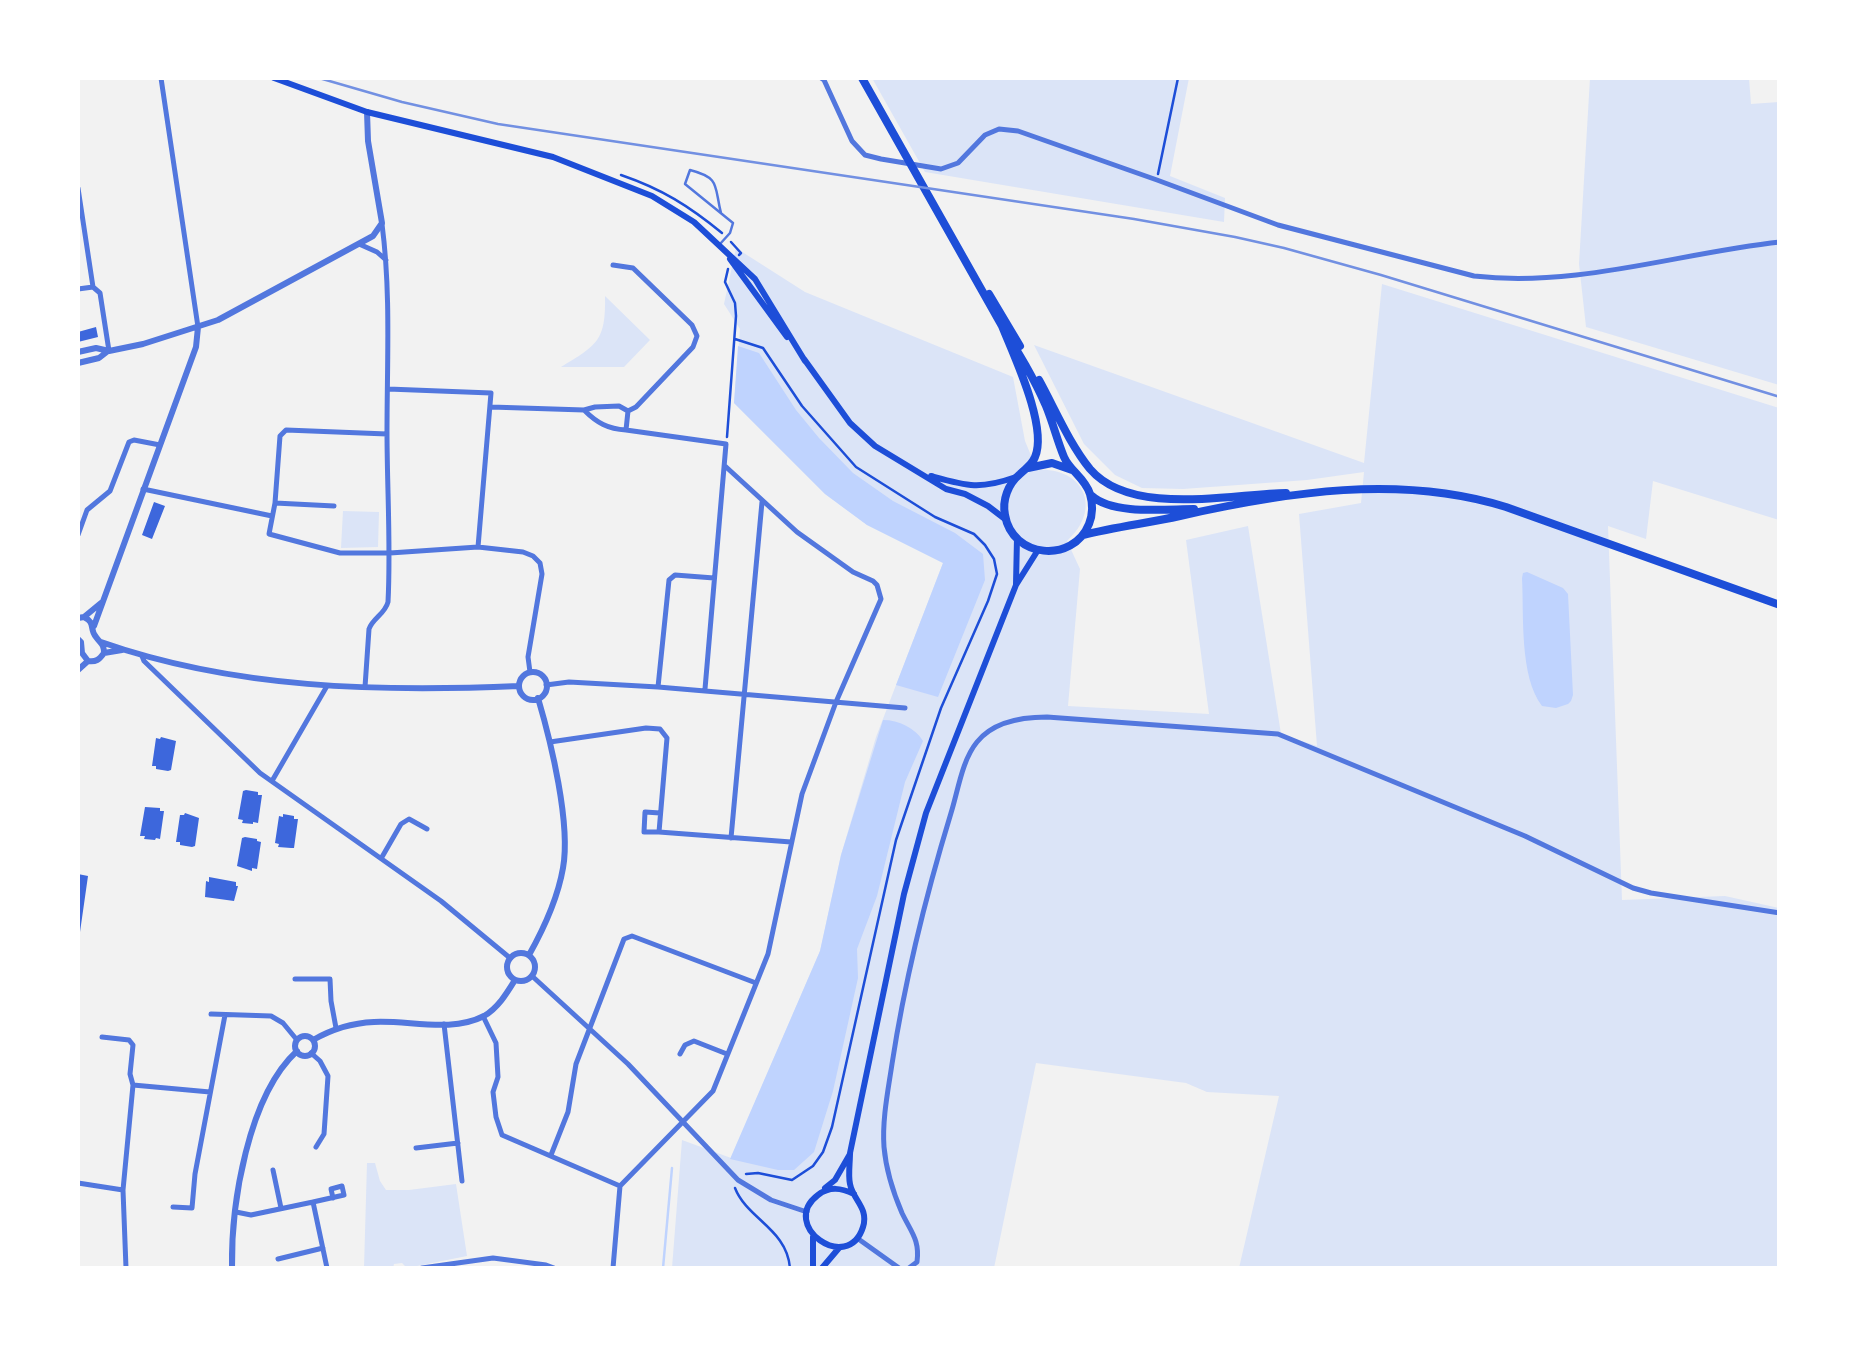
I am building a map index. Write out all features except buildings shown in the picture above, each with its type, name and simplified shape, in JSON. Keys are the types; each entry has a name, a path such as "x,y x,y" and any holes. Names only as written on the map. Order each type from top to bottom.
{"main road":[{"path":"274,78 367,112 553,156 652,196 694,222 756,278 805,361 850,423 874,446 946,489 988,506 1006,520 1017,538 1038,550 1062,550 1082,535 1091,518 1090,496 1063,454 1048,409 1024,360 862,78"},
{"path":"960,252 1001,311 1088,467 1105,482 1126,492 1198,498 1384,487 1473,498 1540,518 1780,605"},
{"path":"1002,326 1018,366 1038,440 1036,456 1009,486 1006,520"},
{"path":"1027,468 1052,464 1072,470"},
{"path":"920,474 980,487 1016,477"},
{"path":"1082,535 1320,492"},
{"path":"1090,496 1111,507 1204,510"},
{"path":"1016,585 1017,538"},
{"path":"822,1268 839,1248 857,1238 863,1227 865,1215 849,1182 850,1153 904,894 926,813 1016,585 1038,550"},
{"path":"839,1248 823,1244 813,1236 807,1225 807,1212 812,1200 836,1180 850,1153"},
{"path":"821,1192 832,1188 854,1194"},
{"path":"813,1236 813,1268"}],"street":[{"path":"94,626 196,346 198,327 161,78"},
{"path":"821,78 852,141 865,154 941,170 958,163 998,128 1018,132 1294,230 1474,276 1551,278 1780,242"},
{"path":"366,688 369,629 388,602 390,553 387,260 367,112"},
{"path":"78,188 93,286 100,294 109,350"},
{"path":"78,352 143,344 218,320 373,236 382,224"},
{"path":"359,244 387,260"},
{"path":"614,265 633,268 692,325 697,336 693,347 628,411"},
{"path":"78,289 93,286"},
{"path":"78,363 99,358 109,350"},
{"path":"388,389 491,393 478,546"},
{"path":"490,407 584,410 619,406 628,411"},
{"path":"584,410 611,429 726,444 704,690"},
{"path":"626,430 628,411"},
{"path":"387,434 286,430 280,436 269,534 340,553 478,546 533,556 542,574 528,657 530,672"},
{"path":"78,535 86,510 110,491 129,442 160,445"},
{"path":"613,1268 620,1186 713,1092 768,954 802,794 836,702 881,599 873,581 852,572 797,532 725,466"},
{"path":"143,489 272,516"},
{"path":"731,838 762,500"},
{"path":"275,503 334,506"},
{"path":"658,687 669,580 676,575 714,578"},
{"path":"81,617 102,601"},
{"path":"81,617 90,620 101,642 123,650 250,678 366,688 519,686"},
{"path":"78,639 82,646 78,667"},
{"path":"101,642 104,654"},
{"path":"78,667 123,650"},
{"path":"82,653 88,661"},
{"path":"142,656 260,773 442,901 510,958"},
{"path":"530,672 540,674 546,686 538,698 526,697 519,686 521,678 530,672"},
{"path":"546,686 569,682 658,687 905,708"},
{"path":"313,685 315,704"},
{"path":"272,780 327,686"},
{"path":"529,956 564,865 565,836 550,742 538,698"},
{"path":"909,1268 918,1262 919,1248 890,1181 884,1147 896,1044 918,931 966,766 978,741 1005,724 1024,717 1046,717 1278,734 1525,836 1633,888 1780,913"},
{"path":"550,742 660,729 667,738 659,832"},
{"path":"660,813 645,812 644,832 791,842"},
{"path":"382,858 401,824 410,819 427,829"},
{"path":"551,1155 568,1112 576,1064 624,939 632,936 756,983"},
{"path":"521,953 529,956 535,967 532,976 524,981 515,980 507,970 510,958 521,953"},
{"path":"532,976 590,1027 738,1180 772,1200 807,1212"},
{"path":"295,979 330,979 336,1028"},
{"path":"313,1040 336,1028 374,1022 466,1022 495,1007 515,980"},
{"path":"212,1014 270,1016 283,1022 297,1040 297,1052 271,1083 260,1110 237,1192 232,1268"},
{"path":"172,1207 192,1208 225,1015"},
{"path":"483,1016 496,1043 498,1077 493,1092 502,1135 620,1186"},
{"path":"444,1024 462,1180"},
{"path":"297,1040 304,1036 313,1040"},
{"path":"102,1037 129,1040 133,1045 130,1074 134,1086 123,1190 126,1268"},
{"path":"311,1054 313,1040"},
{"path":"680,1054 685,1045 694,1042 727,1054"},
{"path":"297,1052 311,1054 328,1076 324,1134 316,1147"},
{"path":"134,1086 210,1092"},
{"path":"416,1148 458,1143"},
{"path":"273,1170 281,1208"},
{"path":"78,1184 123,1190"},
{"path":"236,1212 251,1215 333,1198"},
{"path":"313,1202 327,1268"},
{"path":"857,1238 898,1268"},
{"path":"278,1258 323,1248"},
{"path":"422,1268 492,1258 554,1268"}],"lane":[{"path":"720,244 733,223 685,184 690,170 708,175 715,182 721,213"}],"path":[{"path":"1157,180 1178,78"},
{"path":"726,444 736,316"},
{"path":"735,339 763,348 802,406 856,467 908,501 974,534 994,560 996,574 941,708 896,840 840,1100 822,1152 813,1166 792,1180 748,1173 734,1189 776,1234 787,1250 790,1268"}],"shaded area":[{"path":"872,78 1189,78 1170,176 1225,198 1224,222 925,172"},
{"path":"1590,78 1749,78 1751,104 1779,102 1779,385 1586,327 1579,264"},
{"path":"736,248 805,292 1013,377 1025,441 1037,470 1067,475 1083,492 1086,504 1078,529 1067,541 1080,569 1068,706 1209,714 1186,540 1248,526 1281,734 1317,746 1299,514 1361,503 1364,472 1183,489 1142,488 1115,475 1084,444 1034,345 1364,463 1382,284 1779,408 1779,520 1653,481 1646,539 1608,526 1622,900 1725,896 1779,908 1779,1268 1239,1268 1279,1096 1207,1092 1186,1083 1036,1063 994,1268 672,1268 682,1140 731,1158 820,951 841,855 876,737 943,563 867,525 825,494 734,403 740,329 724,304"},
{"path":"605,296 650,340 624,367 561,367 597,340 604,323"},
{"path":"343,511 379,512 378,547 341,548"},
{"path":"367,1163 375,1163 386,1190 456,1184 467,1256 407,1268 402,1263 394,1264 393,1268 364,1268"}],"water":[{"path":"738,346 759,353 796,410 853,473 893,501 955,533 983,554 985,580 938,697 896,685 943,563 867,525 825,494 734,403"},
{"path":"1527,572 1568,594 1573,695 1568,704 1556,708 1542,706 1529,678 1522,578"},
{"path":"883,720 906,726 923,741 905,782 877,896 857,949 858,978 833,1091 814,1152 794,1170 730,1159 820,951 841,855"}],"waterway":[{"path":"663,1268 672,1168"}],"railway":[{"path":"319,78 498,124 1235,237 1381,275 1780,397"}]}
